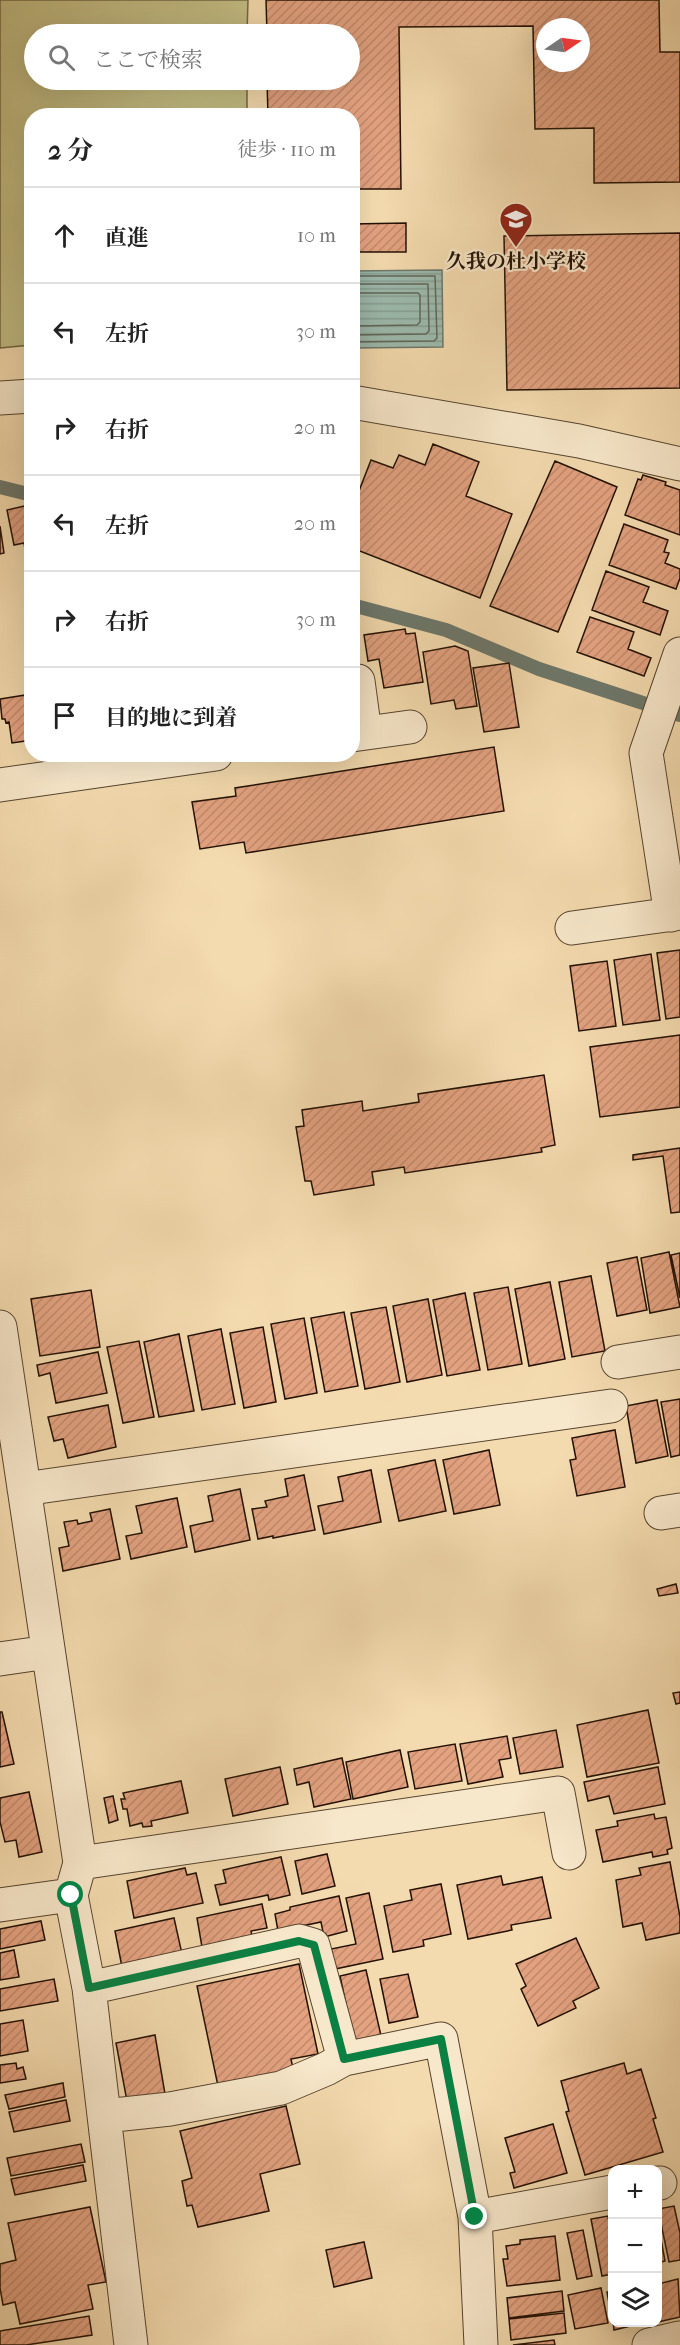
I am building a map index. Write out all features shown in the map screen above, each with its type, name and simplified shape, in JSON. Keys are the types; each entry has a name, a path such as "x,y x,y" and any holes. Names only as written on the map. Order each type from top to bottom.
{"street":[{"path":"0,398 24,396"},
{"path":"360,403 579,441 680,464"},
{"path":"572,928 675,914 646,753 680,654"},
{"path":"360,734 410,727"},
{"path":"0,785 160,762"},
{"path":"0,1327 6,1409 24,1489 80,1863 71,1895 89,1988 131,2345"},
{"path":"618,1362 680,1353"},
{"path":"24,1489 611,1406"},
{"path":"0,1659 48,1652"},
{"path":"80,1863 558,1793 570,1853"},
{"path":"0,1905 71,1895"},
{"path":"89,1988 299,1941 314,1945 344,2059"},
{"path":"105,2116 170,2109 281,2088 344,2059 441,2039 475,2217 481,2345"},
{"path":"475,2217 608,2193"}],"shaded area":[{"path":"0,0 248,0 247,24 24,24 24,90 247,90 247,108 24,108 24,346 0,348"}],"water":[{"path":"442,270 443,347 360,348 360,271"}],"building":[{"path":"266,0 659,0 660,52 680,52 680,182 594,183 594,128 535,129 533,26 399,27 401,189 360,189 360,108 268,108 267,90 360,90 360,24 267,24"},
{"path":"406,223 406,252 360,252 360,224"},
{"path":"680,233 680,388 507,390 504,236"},
{"path":"433,444 479,462 466,496 512,514 480,598 360,551 360,488 371,460 393,468 399,455 425,465"},
{"path":"555,461 617,487 558,632 490,606"},
{"path":"643,475 666,482 665,485 680,490 680,535 625,515 638,479 641,480"},
{"path":"24,506 24,543 14,545 7,510"},
{"path":"624,524 668,540 664,552 669,553 665,563 680,569 676,589 609,565"},
{"path":"0,526 4,553 0,554"},
{"path":"606,571 649,587 643,602 668,611 660,635 592,610"},
{"path":"590,617 634,632 628,649 651,658 644,676 577,652"},
{"path":"405,629 406,634 415,633 423,682 384,688 379,659 368,661 364,635"},
{"path":"455,646 468,651 477,706 456,709 454,700 431,704 423,652"},
{"path":"509,663 519,727 484,732 473,668"},
{"path":"24,695 24,741 12,743 9,722 6,723 5,719 2,719 0,699"},
{"path":"494,747 504,811 246,853 244,842 200,849 192,802 236,796 235,788"},
{"path":"680,950 680,1017 666,1019 657,953"},
{"path":"651,954 660,1020 623,1025 614,960"},
{"path":"607,961 616,1026 579,1031 570,966"},
{"path":"680,1035 680,1107 600,1117 590,1047"},
{"path":"544,1075 555,1145 541,1148 542,1152 405,1173 404,1167 372,1172 374,1185 314,1195 311,1181 305,1181 296,1127 304,1126 302,1110 362,1101 363,1111 419,1102 418,1094"},
{"path":"680,1148 680,1212 671,1213 663,1156 633,1160 633,1155"},
{"path":"669,1252 680,1307 650,1313 641,1258"},
{"path":"680,1253 680,1298 671,1255"},
{"path":"637,1257 647,1310 617,1316 607,1263"},
{"path":"591,1276 605,1351 572,1357 559,1282"},
{"path":"550,1282 565,1359 529,1366 515,1289"},
{"path":"508,1287 522,1364 488,1370 474,1293"},
{"path":"91,1290 100,1347 40,1356 31,1299"},
{"path":"465,1293 480,1370 447,1376 433,1300"},
{"path":"428,1299 442,1375 407,1382 393,1306"},
{"path":"386,1307 400,1382 365,1389 351,1313"},
{"path":"344,1312 358,1386 325,1392 311,1318"},
{"path":"304,1318 317,1393 285,1399 271,1324"},
{"path":"263,1327 276,1402 244,1408 230,1333"},
{"path":"221,1329 235,1404 202,1410 188,1336"},
{"path":"179,1334 194,1411 159,1417 144,1342"},
{"path":"139,1341 154,1417 123,1423 107,1347"},
{"path":"98,1352 107,1393 56,1403 50,1373 39,1376 37,1365"},
{"path":"680,1399 680,1455 671,1457 661,1402"},
{"path":"657,1400 668,1456 636,1463 626,1406"},
{"path":"108,1405 116,1447 68,1458 63,1439 54,1441 48,1417"},
{"path":"615,1430 625,1487 577,1496 570,1460 576,1459 572,1438"},
{"path":"489,1450 500,1505 454,1514 443,1460"},
{"path":"435,1460 446,1511 399,1521 388,1470"},
{"path":"371,1470 381,1522 324,1534 318,1506 343,1501 338,1477"},
{"path":"304,1475 315,1530 258,1539 252,1509 267,1507 265,1501 288,1496 285,1479"},
{"path":"240,1489 250,1540 195,1552 190,1526 213,1521 208,1496"},
{"path":"177,1498 187,1547 131,1559 126,1536 142,1533 136,1506"},
{"path":"110,1509 120,1559 63,1571 59,1548 69,1546 64,1522 77,1520 78,1524 92,1521 90,1513"},
{"path":"676,1584 678,1593 659,1596 657,1589"},
{"path":"680,1692 680,1703 676,1704 673,1693"},
{"path":"648,1710 659,1763 587,1777 577,1725"},
{"path":"0,1712 2,1712 14,1764 0,1767"},
{"path":"556,1730 563,1767 520,1774 513,1738"},
{"path":"507,1736 511,1758 499,1760 503,1777 468,1784 460,1744"},
{"path":"455,1744 462,1781 415,1789 408,1752"},
{"path":"400,1750 408,1787 353,1799 346,1762"},
{"path":"342,1758 351,1799 314,1807 309,1782 297,1785 294,1769"},
{"path":"280,1767 288,1804 233,1816 225,1779"},
{"path":"658,1767 665,1804 614,1814 609,1796 588,1801 584,1782"},
{"path":"181,1781 188,1813 151,1821 152,1826 143,1827 142,1823 130,1826 127,1809 123,1809 121,1799 125,1799 123,1793"},
{"path":"29,1792 42,1852 19,1857 16,1840 5,1842 0,1822 0,1798"},
{"path":"113,1796 118,1820 109,1823 104,1798"},
{"path":"654,1814 655,1819 666,1817 672,1848 667,1850 668,1854 653,1857 652,1852 603,1862 596,1830 618,1826 617,1821"},
{"path":"327,1854 335,1886 302,1894 295,1861"},
{"path":"281,1857 290,1895 269,1900 268,1895 220,1905 215,1885 226,1883 223,1870"},
{"path":"670,1862 680,1917 680,1933 646,1940 642,1923 623,1927 616,1880 641,1875 639,1868"},
{"path":"185,1868 187,1875 196,1873 203,1903 134,1918 127,1881"},
{"path":"501,1876 503,1885 542,1877 551,1918 511,1925 512,1930 468,1939 457,1885"},
{"path":"441,1884 451,1934 423,1940 424,1946 393,1952 384,1906 412,1900 410,1890"},
{"path":"369,1893 383,1959 335,1969 331,1949 356,1944 346,1898"},
{"path":"339,1896 347,1931 324,1937 321,1922 278,1931 275,1914 290,1910 290,1907"},
{"path":"262,1904 267,1928 251,1931 252,1936 202,1947 197,1918"},
{"path":"174,1918 182,1954 122,1967 115,1931"},
{"path":"41,1921 45,1940 0,1949 0,1929"},
{"path":"576,1938 599,1988 573,2001 576,2008 538,2026 521,1989 526,1986 516,1964"},
{"path":"14,1950 19,1977 0,1980 0,1953"},
{"path":"299,1964 318,2054 291,2059 293,2069 218,2086 197,1986"},
{"path":"366,1970 382,2040 355,2046 340,1976"},
{"path":"408,1974 418,2017 389,2023 380,1979"},
{"path":"54,1979 58,2001 0,2011 0,1989"},
{"path":"23,2020 28,2051 0,2056 0,2024"},
{"path":"155,2035 165,2094 127,2101 116,2043"},
{"path":"16,2063 17,2069 23,2067 26,2079 0,2083 0,2065"},
{"path":"624,2063 627,2074 641,2069 656,2118 653,2119 663,2152 619,2165 608,2165 608,2168 585,2175 566,2112 569,2111 561,2081"},
{"path":"63,2083 65,2097 9,2109 5,2095"},
{"path":"66,2100 70,2121 14,2132 9,2112"},
{"path":"286,2106 300,2164 260,2174 269,2211 198,2227 192,2205 187,2206 182,2181 192,2178 180,2131"},
{"path":"553,2124 567,2173 514,2188 510,2173 515,2172 505,2138"},
{"path":"81,2144 85,2162 11,2176 7,2158"},
{"path":"83,2165 86,2181 15,2195 11,2179"},
{"path":"674,2206 680,2233 680,2260 669,2262 662,2228 662,2208"},
{"path":"90,2207 106,2282 88,2285 93,2309 20,2324 15,2302 3,2305 0,2288 0,2264 16,2260 8,2223"},
{"path":"608,2216 608,2275 602,2276 591,2219"},
{"path":"583,2230 592,2276 577,2279 567,2233"},
{"path":"555,2236 560,2280 507,2286 503,2259 508,2259 506,2246 520,2244 520,2240"},
{"path":"364,2242 372,2278 334,2287 326,2250"},
{"path":"662,2245 665,2261 662,2262"},
{"path":"678,2279 680,2317 662,2321 662,2283"},
{"path":"601,2288 608,2323 575,2329 568,2295"},
{"path":"562,2291 564,2311 509,2318 507,2298"},
{"path":"564,2313 566,2333 511,2340 509,2319"},
{"path":"89,2316 92,2335 26,2345 0,2345 0,2331"},
{"path":"554,2340 555,2345 513,2345"}],"waterway":[{"path":"0,487 24,493"},
{"path":"360,607 446,630 539,669 680,715"}],"place":[{"name":"久我の杜小学校","path":"516,248"}],"route":[{"path":"71,1895 89,1988 299,1941 314,1945 344,2059 441,2039 475,2217"}]}
